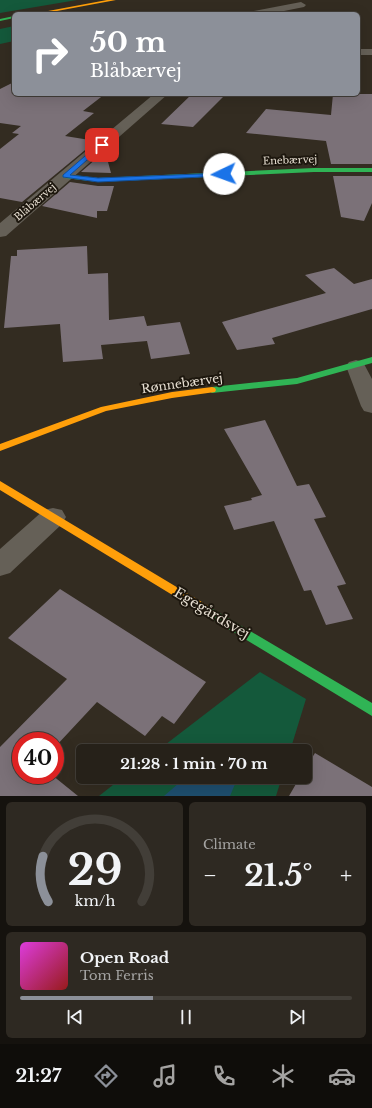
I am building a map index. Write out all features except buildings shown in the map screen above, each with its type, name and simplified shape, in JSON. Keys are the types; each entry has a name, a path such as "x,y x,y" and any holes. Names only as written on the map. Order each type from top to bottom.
{"street":[{"path":"45,12 114,0"},
{"path":"264,12 301,5"},
{"path":"0,20 12,17"},
{"path":"360,52 372,52"},
{"name":"Blåbærvej","path":"0,232 160,96"},
{"name":"Enebærvej","path":"65,176 98,180 314,170 372,170"},
{"path":"364,363 372,406"},
{"name":"Rønnebærvej","path":"0,448 104,409 172,395 297,381 364,363"},
{"name":"Egegårdsvej","path":"0,485 372,710"},
{"path":"0,564 53,517"}],"green space":[{"path":"0,0 77,0 0,13"},
{"path":"12,26 12,41 0,44 0,29"},
{"path":"260,672 306,699 292,744 166,744"},
{"path":"114,784 280,784 276,796 99,796"}],"water":[{"path":"178,784 235,784 230,796 164,796"}],"traffic: fast":[{"path":"0,20 12,17"},
{"path":"65,176 98,180 314,170 372,170"},
{"path":"212,390 297,381 372,360"},
{"path":"206,610 372,710"}],"traffic: slow":[{"path":"45,12 114,0"},
{"path":"0,448 104,409 172,395 212,390"},
{"path":"0,485 206,610"}],"route":[{"path":"102,145 65,176 98,180 224,174"}]}
